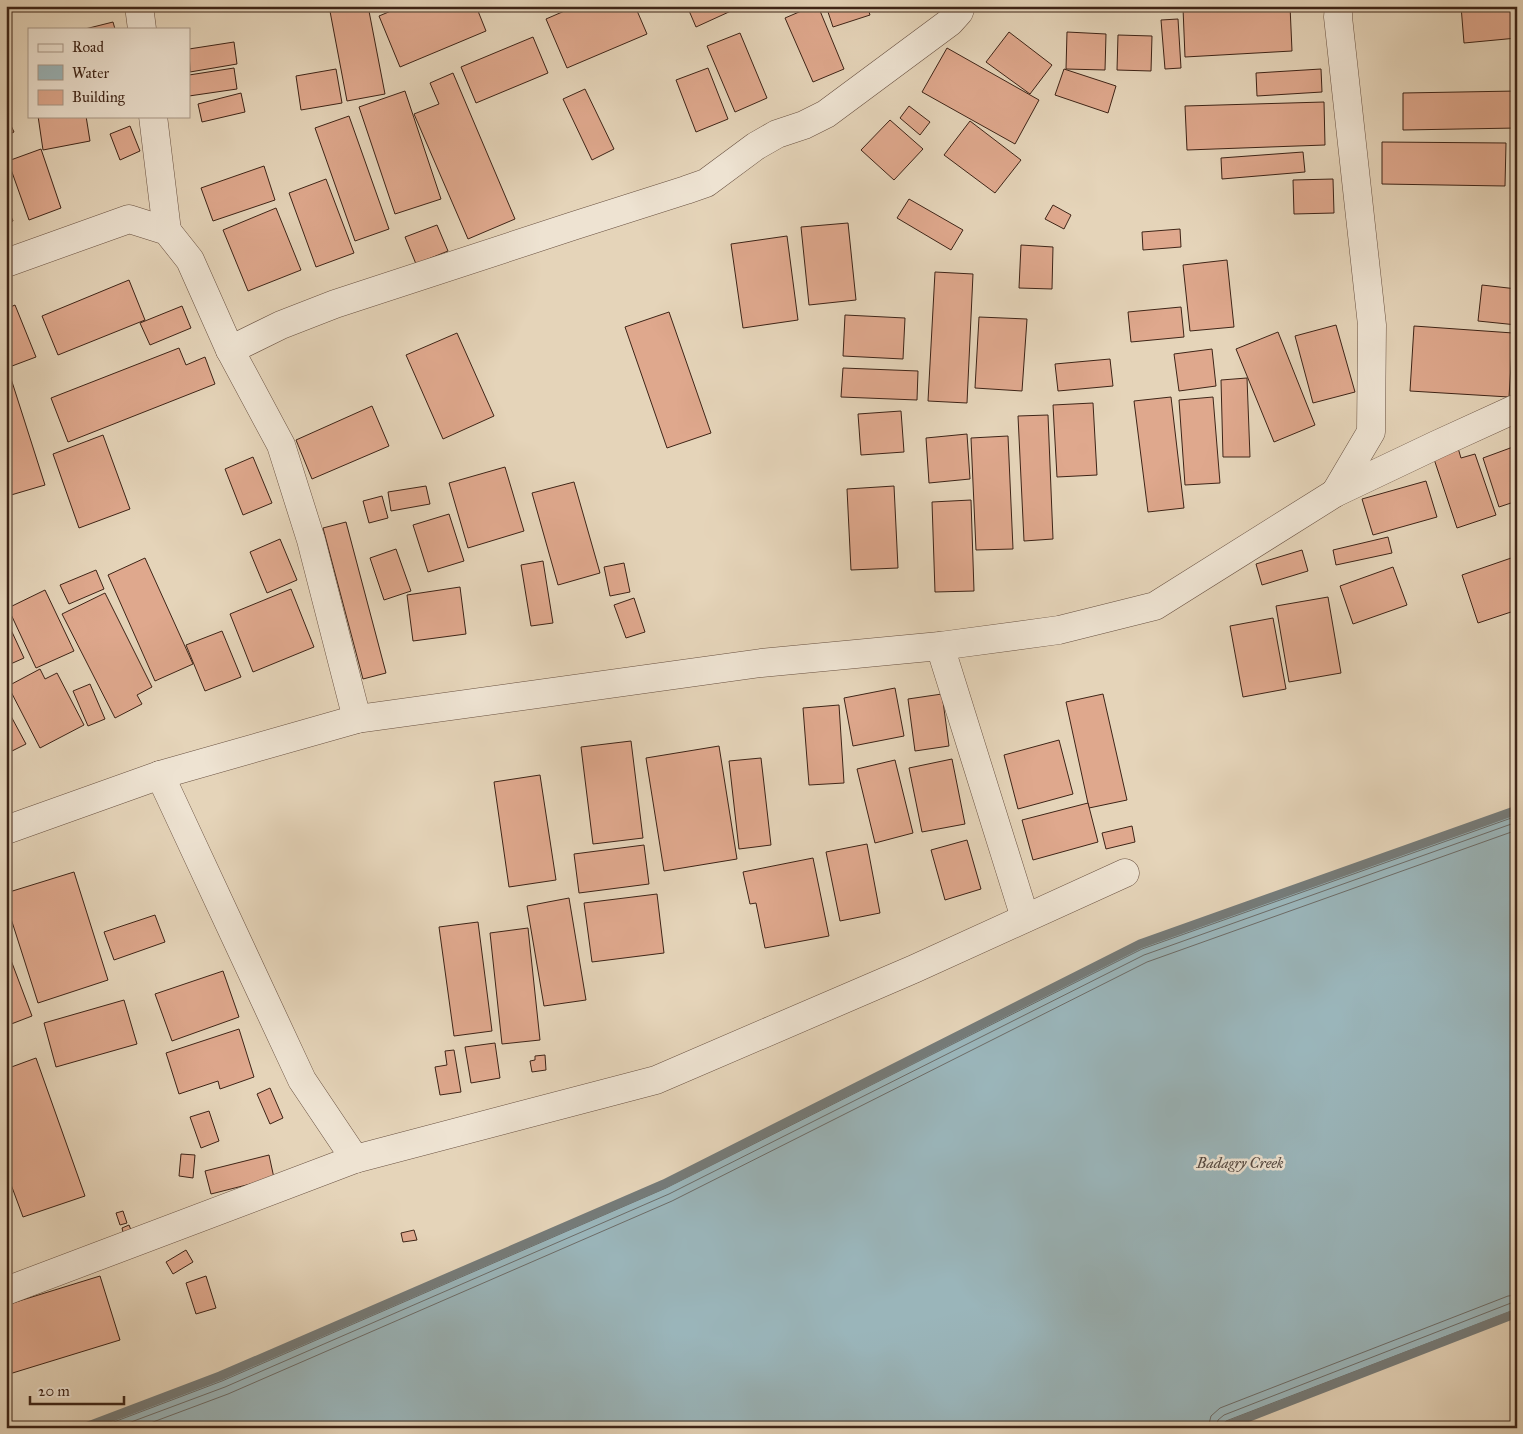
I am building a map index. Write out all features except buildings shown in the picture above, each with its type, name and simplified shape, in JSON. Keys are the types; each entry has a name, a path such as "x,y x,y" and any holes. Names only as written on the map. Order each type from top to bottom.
{"street":[{"path":"139,6 142,28"},
{"path":"230,350 282,325 335,304 706,183 756,146 777,134 804,126 826,114 950,22 959,12 961,6"},
{"path":"1335,493 1371,432 1372,325 1338,17 1339,6"},
{"path":"153,118 167,231 190,260 230,350 281,445 312,540 357,719"},
{"path":"6,263 129,219 167,231"},
{"path":"6,830 160,775 357,719 761,664 940,646 1059,630 1155,606 1335,493 1517,408"},
{"path":"940,646 1025,918"},
{"path":"160,775 302,1080 355,1160"},
{"path":"6,1290 355,1160 656,1080 914,969 1125,873"}],"water":[{"name":"Badagry Creek","path":"1517,810 1517,1313 1221,1428 83,1428 220,1376 664,1184 1140,944"}],"waterway":[{"path":"83,1428 220,1376 664,1184 1140,944 1517,810"},
{"path":"1221,1428 1517,1313"}]}
